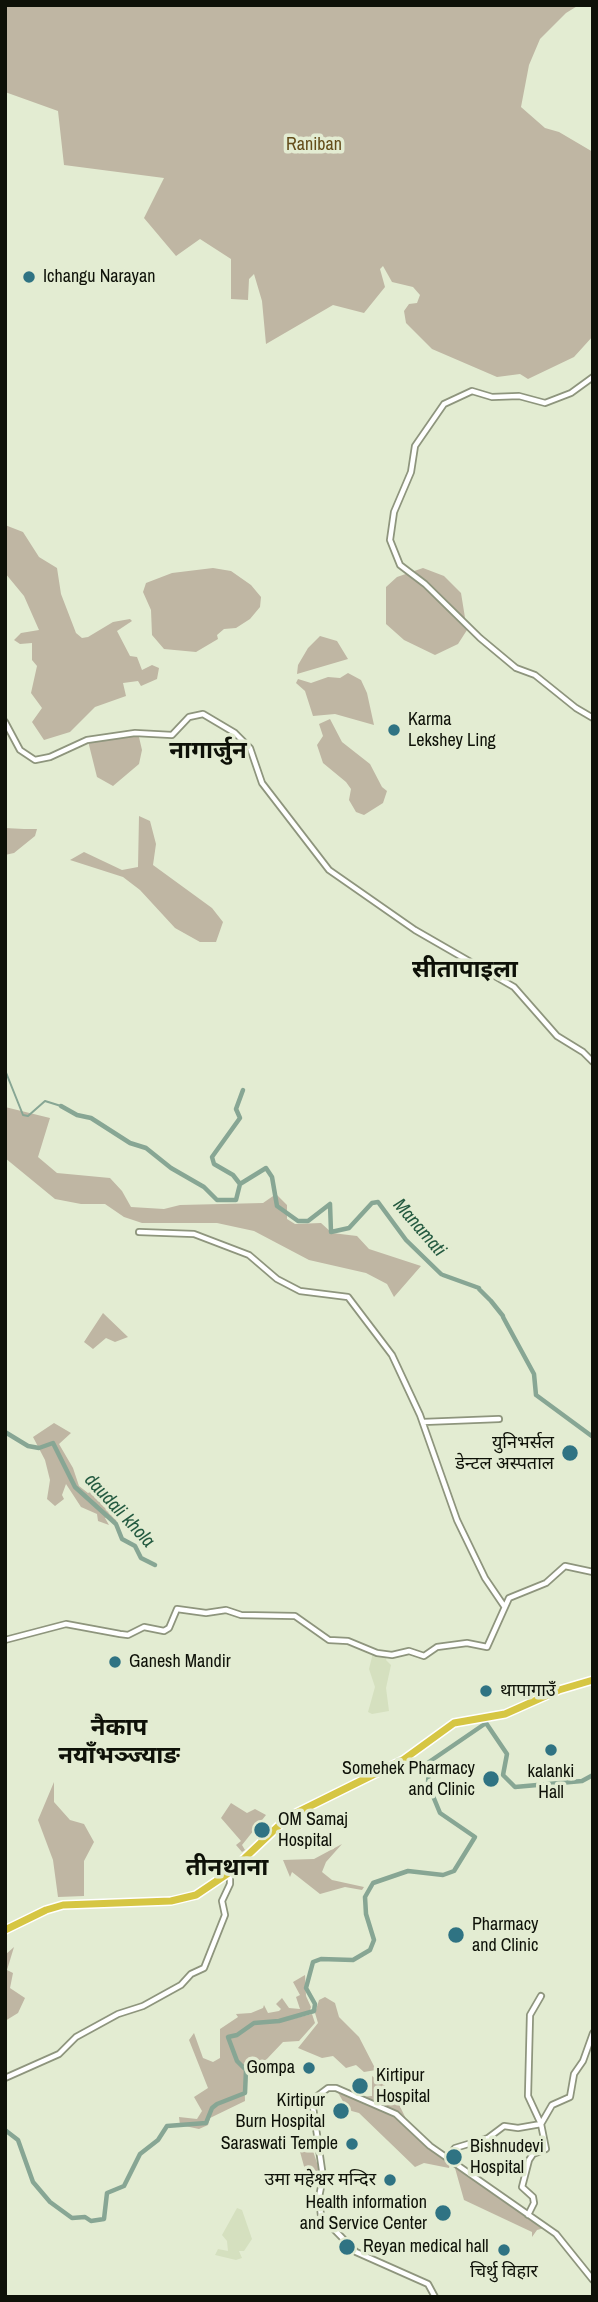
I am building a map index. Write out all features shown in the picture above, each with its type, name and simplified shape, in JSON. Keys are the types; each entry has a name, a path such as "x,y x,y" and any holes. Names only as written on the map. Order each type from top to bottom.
{"highway":[{"path":"5,1930 46,1910 63,1905 183,1899 206,1889 230,1872 283,1820 306,1806 403,1760 454,1723 495,1715 593,1678"}],"street":[{"path":"593,377 571,393 545,404 519,396 492,397 472,391 444,404 415,446 411,472 394,512 391,546 408,574 425,584 480,638 516,668 539,677 576,708 593,718"},
{"path":"5,722 24,756 35,760 50,757 87,740 128,733 172,735 190,716 200,713 207,716 234,733 250,748 262,783 328,870 415,930 514,987 557,1037 583,1052 593,1062"},
{"path":"139,1232 194,1234 248,1255 277,1279 300,1291 348,1297 392,1355 423,1422 457,1520 485,1578 504,1606"},
{"path":"423,1422 499,1419"},
{"path":"5,1640 66,1624 128,1635 144,1628 164,1631 169,1628 177,1609 206,1613 226,1610 241,1615 295,1616 325,1639 348,1641 377,1653 393,1655 409,1651 424,1656 437,1647 467,1643 487,1647 509,1598 546,1583 565,1566 593,1572"},
{"path":"5,2078 59,2054 76,2036 153,2001 204,1968 225,1915 222,1899 230,1884 230,1872"},
{"path":"528,2215 534,2200 522,2185 530,2157 546,2149 541,2124 528,2096 530,2015 541,1996"},
{"path":"541,2124 552,2105 570,2097 574,2074 583,2061 593,2032"},
{"path":"435,2297 428,2284 356,2252 321,2216 319,2197 323,2177 312,2100 332,2088 397,2114 447,2158 556,2234 593,2280"},
{"path":"447,2158 455,2148 488,2138 504,2126 518,2128 541,2124"}],"shaded area":[{"path":"373,1653 387,1656 386,1660 391,1665 386,1688 389,1711 372,1714 368,1712 375,1687 369,1669"},
{"path":"237,2208 242,2210 252,2239 244,2251 239,2251 242,2258 236,2260 215,2255 218,2249 228,2251 227,2241 222,2235"}],"green space":[{"name":"Raniban","path":"5,5 579,5 566,13 540,39 529,65 521,107 545,128 559,132 593,152 593,336 574,357 528,379 520,374 497,377 432,349 406,323 404,311 409,304 417,303 420,295 413,287 392,282 383,266 380,269 385,287 364,313 333,305 266,344 262,301 254,274 249,279 248,300 231,299 231,259 200,239 176,256 144,218 164,178 64,165 58,111 5,92"},
{"path":"5,525 23,532 39,557 57,568 61,594 76,633 82,638 88,637 113,622 130,619 132,621 117,631 130,656 137,657 142,670 152,665 159,668 157,679 141,686 138,681 123,683 126,696 95,707 70,732 44,740 32,722 42,708 31,693 37,666 32,660 32,643 20,644 14,640 21,633 39,630 24,596 5,573"},
{"path":"213,568 231,571 251,585 261,597 260,607 250,619 236,628 224,629 217,635 218,639 196,652 164,649 152,635 151,610 143,592 146,583 172,573"},
{"path":"423,568 444,576 461,593 467,630 458,644 435,655 404,640 386,624 386,587 397,577"},
{"path":"320,636 337,641 348,659 297,674 298,665 308,648"},
{"path":"348,673 361,680 367,693 374,725 335,714 313,716 305,691 296,683 298,679 311,683 328,677 340,678"},
{"path":"330,719 342,742 370,764 387,791 383,803 364,815 356,812 349,800 351,789 346,782 323,763 317,745 323,736 319,724"},
{"path":"122,735 139,737 142,750 139,764 113,786 97,777 88,741"},
{"path":"139,816 150,821 156,844 153,865 212,908 223,922 216,942 200,942 175,928 140,890 123,877 70,860 84,852 122,870 138,867"},
{"path":"5,828 37,829 35,836 14,853 5,855"},
{"path":"5,1107 50,1118 38,1157 57,1173 110,1178 131,1207 164,1209 180,1205 263,1203 276,1194 287,1205 287,1219 295,1224 321,1223 332,1233 357,1236 369,1249 421,1266 394,1297 387,1284 366,1273 309,1260 254,1231 217,1223 142,1223 124,1217 105,1204 81,1204 55,1199 5,1158"},
{"path":"103,1313 128,1337 115,1342 106,1338 93,1349 84,1342"},
{"path":"54,1423 71,1433 59,1444 73,1468 79,1486 88,1493 106,1485 114,1505 123,1512 115,1522 108,1516 105,1518 109,1525 98,1521 97,1514 81,1507 66,1484 62,1495 64,1499 55,1506 47,1499 50,1480 45,1460 33,1437"},
{"path":"54,1782 54,1802 70,1820 84,1824 94,1842 84,1861 84,1896 58,1897 53,1860 38,1820"},
{"path":"231,1803 247,1813 255,1809 266,1815 242,1845 245,1850 242,1852 236,1845 241,1841 221,1818"},
{"path":"342,1844 326,1862 322,1872 332,1880 364,1887 362,1890 345,1887 320,1894 292,1872 290,1877 283,1860 314,1859"},
{"path":"14,1947 7,1970 13,1973 10,1988 25,1998 18,2013 5,2021 5,1955"},
{"path":"305,1975 306,1996 311,2007 309,2013 278,2021 251,2023 280,2022 312,2014 315,2023 299,2041 283,2042 265,2061 244,2067 245,2101 210,2118 208,2125 199,2129 180,2125 179,2117 197,2119 202,2111 194,2097 208,2088 189,2040 194,2033 203,2058 213,2062 220,2058 220,2029 238,2017 236,2014 251,2013 264,2005 268,2013 279,2011 281,2009 276,2004 282,1998 289,2008 300,2009 296,1997 300,1995 293,1982"},
{"path":"325,1997 335,2003 339,2017 359,2037 376,2070 364,2072 356,2065 346,2068 333,2056 322,2058 298,2048 318,2023 315,2013 319,2000"},
{"path":"372,2076 393,2092 408,2123 403,2115 358,2097 372,2096"},
{"path":"337,2091 402,2120 415,2137 451,2159 449,2168 424,2163 415,2167 359,2113 348,2110"},
{"path":"296,2137 306,2137 310,2142 321,2175 316,2176 315,2180 308,2181"},
{"path":"453,2161 531,2216 530,2221 531,2218 548,2227 537,2230 532,2237 532,2232 464,2200"}],"waterway":[{"path":"5,1070 23,1115 28,1116 45,1101 61,1106"},
{"name":"Manamati","path":"243,1090 236,1109 240,1118 212,1157 214,1164 233,1175 240,1184 266,1168 272,1177 277,1206 298,1221 308,1221 330,1204 331,1232 349,1228 372,1203 378,1202 406,1240 441,1274"},
{"path":"61,1106 77,1115 91,1118 130,1143 146,1148 171,1168 204,1187 217,1200 236,1200 240,1184"},
{"name":"Manamati","path":"443,1275 479,1288"},
{"name":"Manamati","path":"479,1289 490,1300"},
{"name":"Manamati","path":"491,1301 503,1316"},
{"name":"Manamati","path":"503,1317 534,1374 536,1395 593,1437"},
{"name":"daudali khola","path":"5,1432 28,1446 39,1448 53,1443 75,1487 116,1524 122,1539 135,1546 141,1558 155,1565"},
{"path":"5,2130 18,2140 33,2182 50,2202 72,2218 85,2217 91,2221 104,2219 107,2193 124,2186 140,2154 158,2140 167,2126 206,2123 212,2108 217,2104 245,2093 246,2070 237,2061 228,2037 237,2035 254,2023 279,2021 314,2011 315,2004 306,1988 313,1962 321,1959 353,1960 370,1950 374,1940 366,1914 365,1897 373,1883 408,1871 443,1875 454,1871 475,1837 440,1813 428,1784 429,1762 486,1723 507,1754 503,1775 515,1787 582,1781 593,1775"}],"place":[{"name":"Ichangu Narayan","path":"29,277"},
{"name":"Karma Lekshey Ling","path":"394,730"},
{"name":"युनिभर्सल डेन्टल अस्पताल","path":"570,1453"},
{"name":"Ganesh Mandir","path":"115,1662"},
{"name":"थापागाउँ","path":"486,1691"},
{"name":"kalanki Hall","path":"551,1750"},
{"name":"Somehek Pharmacy and Clinic","path":"491,1779"},
{"name":"OM Samaj Hospital","path":"262,1830"},
{"name":"Pharmacy and Clinic","path":"456,1935"},
{"name":"Gompa","path":"309,2068"},
{"name":"Kirtipur Hospital","path":"360,2086"},
{"name":"Kirtipur Burn Hospital","path":"341,2111"},
{"name":"Saraswati Temple","path":"352,2144"},
{"name":"Bishnudevi Hospital","path":"454,2157"},
{"name":"उमा महेश्वर मन्दिर","path":"390,2180"},
{"name":"Health information and Service Center","path":"443,2213"},
{"name":"Reyan medical hall","path":"347,2247"},
{"name":"चिर्थु विहार","path":"504,2250"}],"district":[{"name":"नागार्जुन","path":"208,752"},
{"name":"सीतापाइला","path":"465,971"},
{"name":"नैकाप नयाँभञ्ज्याङ","path":"119,1743"},
{"name":"तीनथाना","path":"227,1869"}]}
